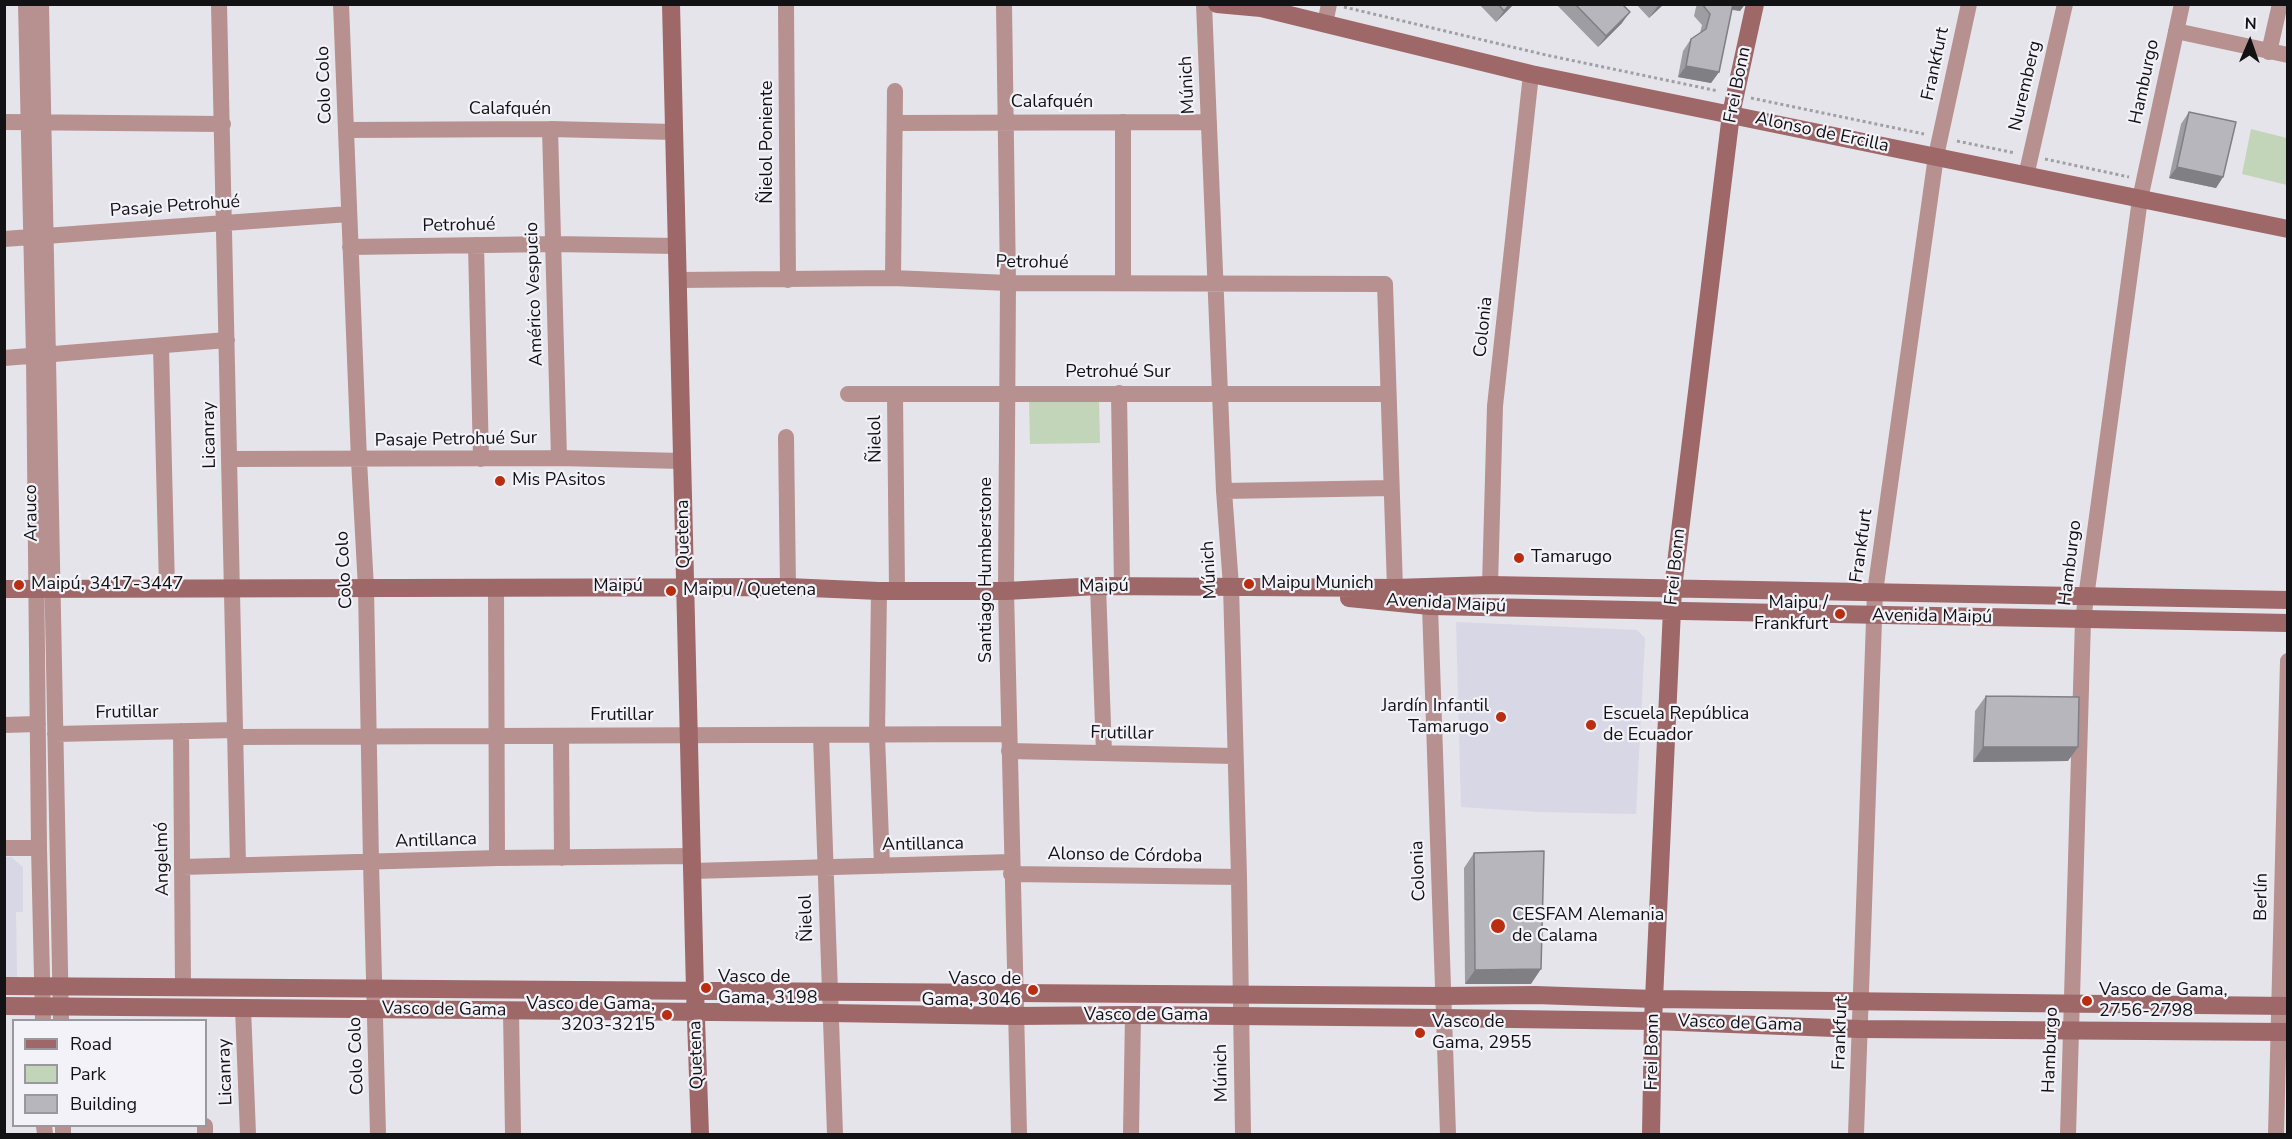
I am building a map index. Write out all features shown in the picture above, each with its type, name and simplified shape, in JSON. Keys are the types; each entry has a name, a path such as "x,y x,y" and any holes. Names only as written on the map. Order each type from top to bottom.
{"street":[{"name":"Arauco","path":"26,4 35,121 39,237 45,589 56,734 51,986"},
{"name":"Arauco","path":"35,121 41,4"},
{"name":"Licanray","path":"219,4 238,865"},
{"name":"Colo Colo","path":"341,4 366,588 370,737 370,862 378,1134"},
{"name":"Quetena","path":"671,4 694,990 700,1134"},
{"name":"Ñielol Poniente","path":"786,4 788,280"},
{"name":"Santiago Humberstone","path":"1004,4 1008,283 1006,591 1018,1134"},
{"name":"Múnich","path":"1204,4 1222,393 1224,491 1231,586 1243,1134"},
{"name":"Alonso de Ercilla","path":"1217,4 1261,8 1531,74 2288,229"},
{"path":"1325,24 1332,4"},
{"name":"Frei Bonn","path":"1651,1134 1653,1021 1673,588 1731,114 1755,4"},
{"name":"Frankfurt","path":"1856,1134 1875,592 1936,156 1969,4"},
{"name":"Nuremberg","path":"2026,176 2065,4"},
{"name":"Hamburgo","path":"2068,1134 2083,620 2140,199 2182,4"},
{"path":"2269,52 2280,4"},
{"path":"2176,31 2288,55"},
{"name":"Colonia","path":"1490,585 1495,406 1531,74"},
{"path":"893,278 895,91"},
{"path":"4,122 223,123"},
{"path":"1124,122 1124,283"},
{"name":"Calafquén","path":"894,123 1209,122"},
{"name":"Calafquén","path":"346,130 550,129 674,132"},
{"name":"Américo Vespucio","path":"550,129 559,458"},
{"name":"Pasaje Petrohué","path":"4,239 349,214"},
{"name":"Petrohué","path":"350,248 553,244 677,246"},
{"path":"476,246 481,459"},
{"name":"Petrohué","path":"678,280 893,278 1008,283 1385,285 1388,394"},
{"path":"4,358 227,340"},
{"path":"161,346 167,588"},
{"path":"1119,393 1122,586"},
{"name":"Petrohué Sur","path":"849,394 1388,394"},
{"name":"Ñielol","path":"882,866 878,736 888,591 895,394"},
{"path":"1388,394 1395,588"},
{"path":"786,437 788,586"},
{"name":"Pasaje Petrohué Sur","path":"230,459 559,458 682,461"},
{"path":"1224,491 1392,488"},
{"name":"Avenida Maipú","path":"1231,586 1395,588 1490,585 2288,600"},
{"name":"Maipú","path":"4,589 788,586 888,591 1006,591 1098,586 1231,586"},
{"path":"1098,586 1104,753"},
{"name":"Avenida Maipú","path":"1231,586 1430,606 2288,623"},
{"path":"496,587 497,858"},
{"name":"Arauco","path":"45,589 38,724 39,848 52,1013"},
{"name":"Colonia","path":"1430,606 1448,1134"},
{"name":"Berlín","path":"2276,1134 2283,1032 2288,661"},
{"path":"4,725 38,724"},
{"name":"Frutillar","path":"56,734 181,731 370,737 1008,734"},
{"name":"Angelmó","path":"181,731 183,987"},
{"path":"561,736 562,858"},
{"name":"Ñielol","path":"822,736 828,992 835,1134"},
{"name":"Frutillar","path":"1010,752 1234,756"},
{"path":"4,848 39,848"},
{"name":"Antillanca","path":"182,867 562,858 825,866 1011,868"},
{"name":"Alonso de Córdoba","path":"1011,868 1239,877"},
{"name":"Vasco de Gama","path":"4,986 1535,995 1654,999 2283,1006"},
{"name":"Vasco de Gama","path":"4,1006 52,1013 201,1014 243,1008 695,1013 829,1012 1016,1016 1133,1015 1653,1021 1860,1029 2283,1032"},
{"name":"Licanray","path":"243,1008 248,1134"},
{"path":"512,1011 513,1134"},
{"path":"1131,1134 1133,1015"}],"path":[{"path":"1332,4 1546,55 2144,180"}],"shaded area":[{"path":"1456,622 1637,630 1645,638 1636,814 1539,812 1461,807"},
{"path":"4,857 11,857 23,867 23,912 16,912 17,977 5,977"}],"green space":[{"path":"2251,129 2287,138 2287,185 2242,174"},
{"path":"1029,401 1099,401 1100,443 1030,444"}],"building":[{"path":"1498,4 1510,4 1504,11"},
{"path":"1575,4 1622,4 1630,12 1606,36"},
{"path":"1702,4 1733,4 1719,72 1686,66 1691,39 1706,29 1710,14"},
{"path":"2189,112 2236,122 2223,177 2177,167"},
{"path":"1986,696 2079,697 2078,747 1983,747"},
{"name":"CESFAM Alemania de Calama","path":"1544,851 1541,969 1475,970 1474,853"}],"place":[{"name":"Mis PAsitos","path":"500,481"},
{"name":"Tamarugo","path":"1519,558"},
{"name":"Maipu Munich","path":"1249,584"},
{"name":"Maipú, 3417-3447","path":"19,585"},
{"name":"Maipu / Quetena","path":"671,591"},
{"name":"Maipu / Frankfurt","path":"1840,614"},
{"name":"Jardín Infantil Tamarugo","path":"1501,717"},
{"name":"Escuela República de Ecuador","path":"1591,725"},
{"name":"CESFAM Alemania de Calama","path":"1498,926"},
{"name":"Vasco de Gama, 3198","path":"706,988"},
{"name":"Vasco de Gama, 3046","path":"1033,990"},
{"name":"Vasco de Gama, 2756-2798","path":"2087,1001"},
{"name":"Vasco de Gama, 3203-3215","path":"667,1015"},
{"name":"Vasco de Gama, 2955","path":"1420,1033"}]}
